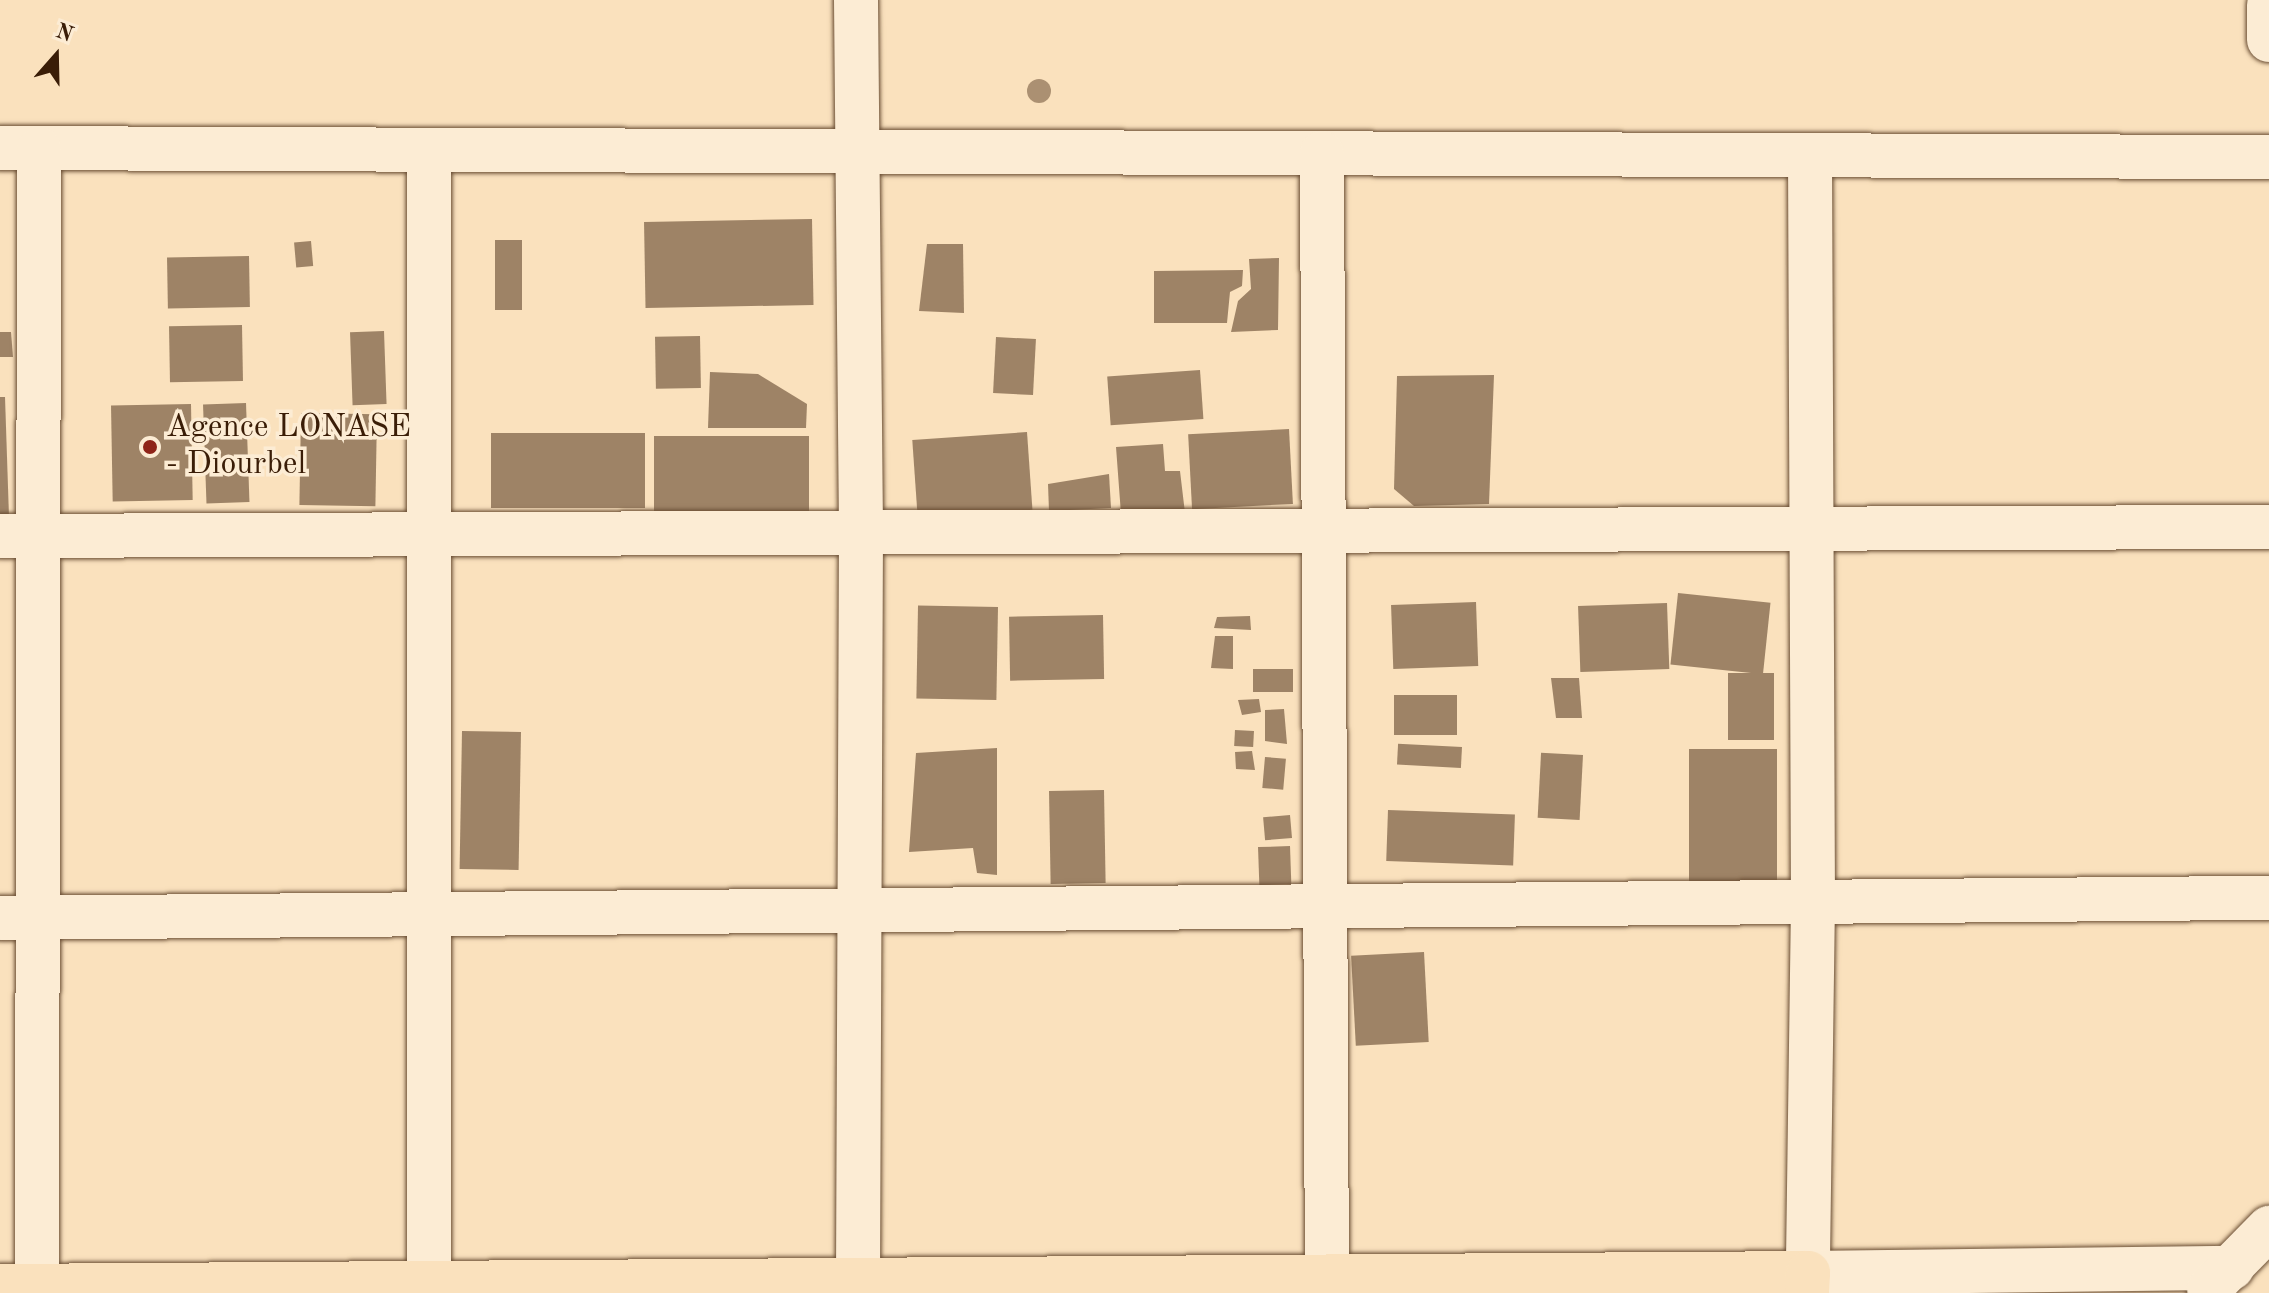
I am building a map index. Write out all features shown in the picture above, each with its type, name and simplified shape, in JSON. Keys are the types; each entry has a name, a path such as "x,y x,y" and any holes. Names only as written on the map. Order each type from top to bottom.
{"main road":[{"path":"25,1289 1808,1283"}],"street":[{"path":"856,0 861,532 858,1287"},
{"path":"2269,5 2269,40"},
{"path":"25,1289 19,918 19,149 2269,157"},
{"path":"429,150 429,1288"},
{"path":"1322,153 1327,1285"},
{"path":"1810,155 1813,902 1808,1283 2218,1281 2269,1228"},
{"path":"19,536 2269,527"},
{"path":"19,918 2269,898"}],"building":[{"path":"812,219 814,305 646,308 644,222"},
{"path":"495,240 522,240 522,310 495,310"},
{"path":"311,241 313,266 296,267 294,242"},
{"path":"927,244 963,244 964,313 919,311"},
{"path":"249,256 250,307 168,308 167,257"},
{"path":"1279,258 1278,330 1231,332 1238,301 1251,289 1249,259"},
{"path":"1243,270 1242,286 1230,292 1227,323 1154,323 1154,271"},
{"path":"242,325 243,381 170,382 169,326"},
{"path":"384,331 387,404 353,405 350,332"},
{"path":"0,332 11,332 13,357 0,357"},
{"path":"700,336 701,388 656,389 655,337"},
{"path":"996,337 1036,339 1033,395 993,393"},
{"path":"1200,370 1203,419 1111,425 1107,376"},
{"path":"710,372 758,374 807,404 806,428 708,428"},
{"path":"1494,375 1489,504 1414,506 1394,489 1397,376"},
{"path":"0,397 5,397 9,517 0,517"},
{"path":"246,403 249,502 206,503 203,405"},
{"path":"191,404 193,500 113,501 111,405"},
{"path":"301,413 377,414 375,506 299,505"},
{"path":"1289,429 1293,504 1192,509 1188,434"},
{"path":"1027,432 1032,510 918,518 912,440"},
{"path":"491,433 645,433 645,508 491,508"},
{"path":"654,436 809,436 809,514 654,514"},
{"path":"1163,444 1165,471 1180,471 1185,513 1121,514 1116,447"},
{"path":"1109,474 1111,508 1049,511 1048,484"},
{"path":"1678,593 1770,603 1763,674 1670,665"},
{"path":"1476,602 1478,666 1393,669 1391,605"},
{"path":"1667,603 1669,669 1580,672 1578,606"},
{"path":"918,606 998,607 996,700 916,699"},
{"path":"1103,615 1104,679 1010,681 1009,617"},
{"path":"1250,616 1251,630 1214,628 1217,617"},
{"path":"1215,636 1233,636 1233,669 1211,668"},
{"path":"1253,669 1293,669 1293,692 1253,692"},
{"path":"1728,673 1774,673 1774,740 1728,740"},
{"path":"1551,678 1579,678 1582,718 1556,718"},
{"path":"1394,695 1457,695 1457,735 1394,735"},
{"path":"1259,699 1261,712 1242,715 1238,700"},
{"path":"1284,709 1287,744 1265,741 1265,710"},
{"path":"1235,730 1254,731 1253,747 1234,746"},
{"path":"462,731 521,732 519,870 460,869"},
{"path":"1398,744 1462,747 1461,768 1397,765"},
{"path":"997,748 997,875 977,873 973,848 909,852 916,753"},
{"path":"1689,749 1777,749 1777,886 1689,886"},
{"path":"1252,751 1255,770 1236,769 1235,752"},
{"path":"1541,753 1583,755 1580,820 1538,818"},
{"path":"1265,757 1286,759 1283,790 1262,788"},
{"path":"1104,790 1106,883 1051,884 1049,791"},
{"path":"1388,810 1515,814 1513,865 1386,861"},
{"path":"1290,815 1292,838 1265,840 1263,817"},
{"path":"1290,846 1291,884 1259,885 1258,847"},
{"path":"1424,952 1429,1042 1356,1046 1351,956"}],"place":[{"name":"Agence LONASE - Diourbel","path":"150,447"}]}
